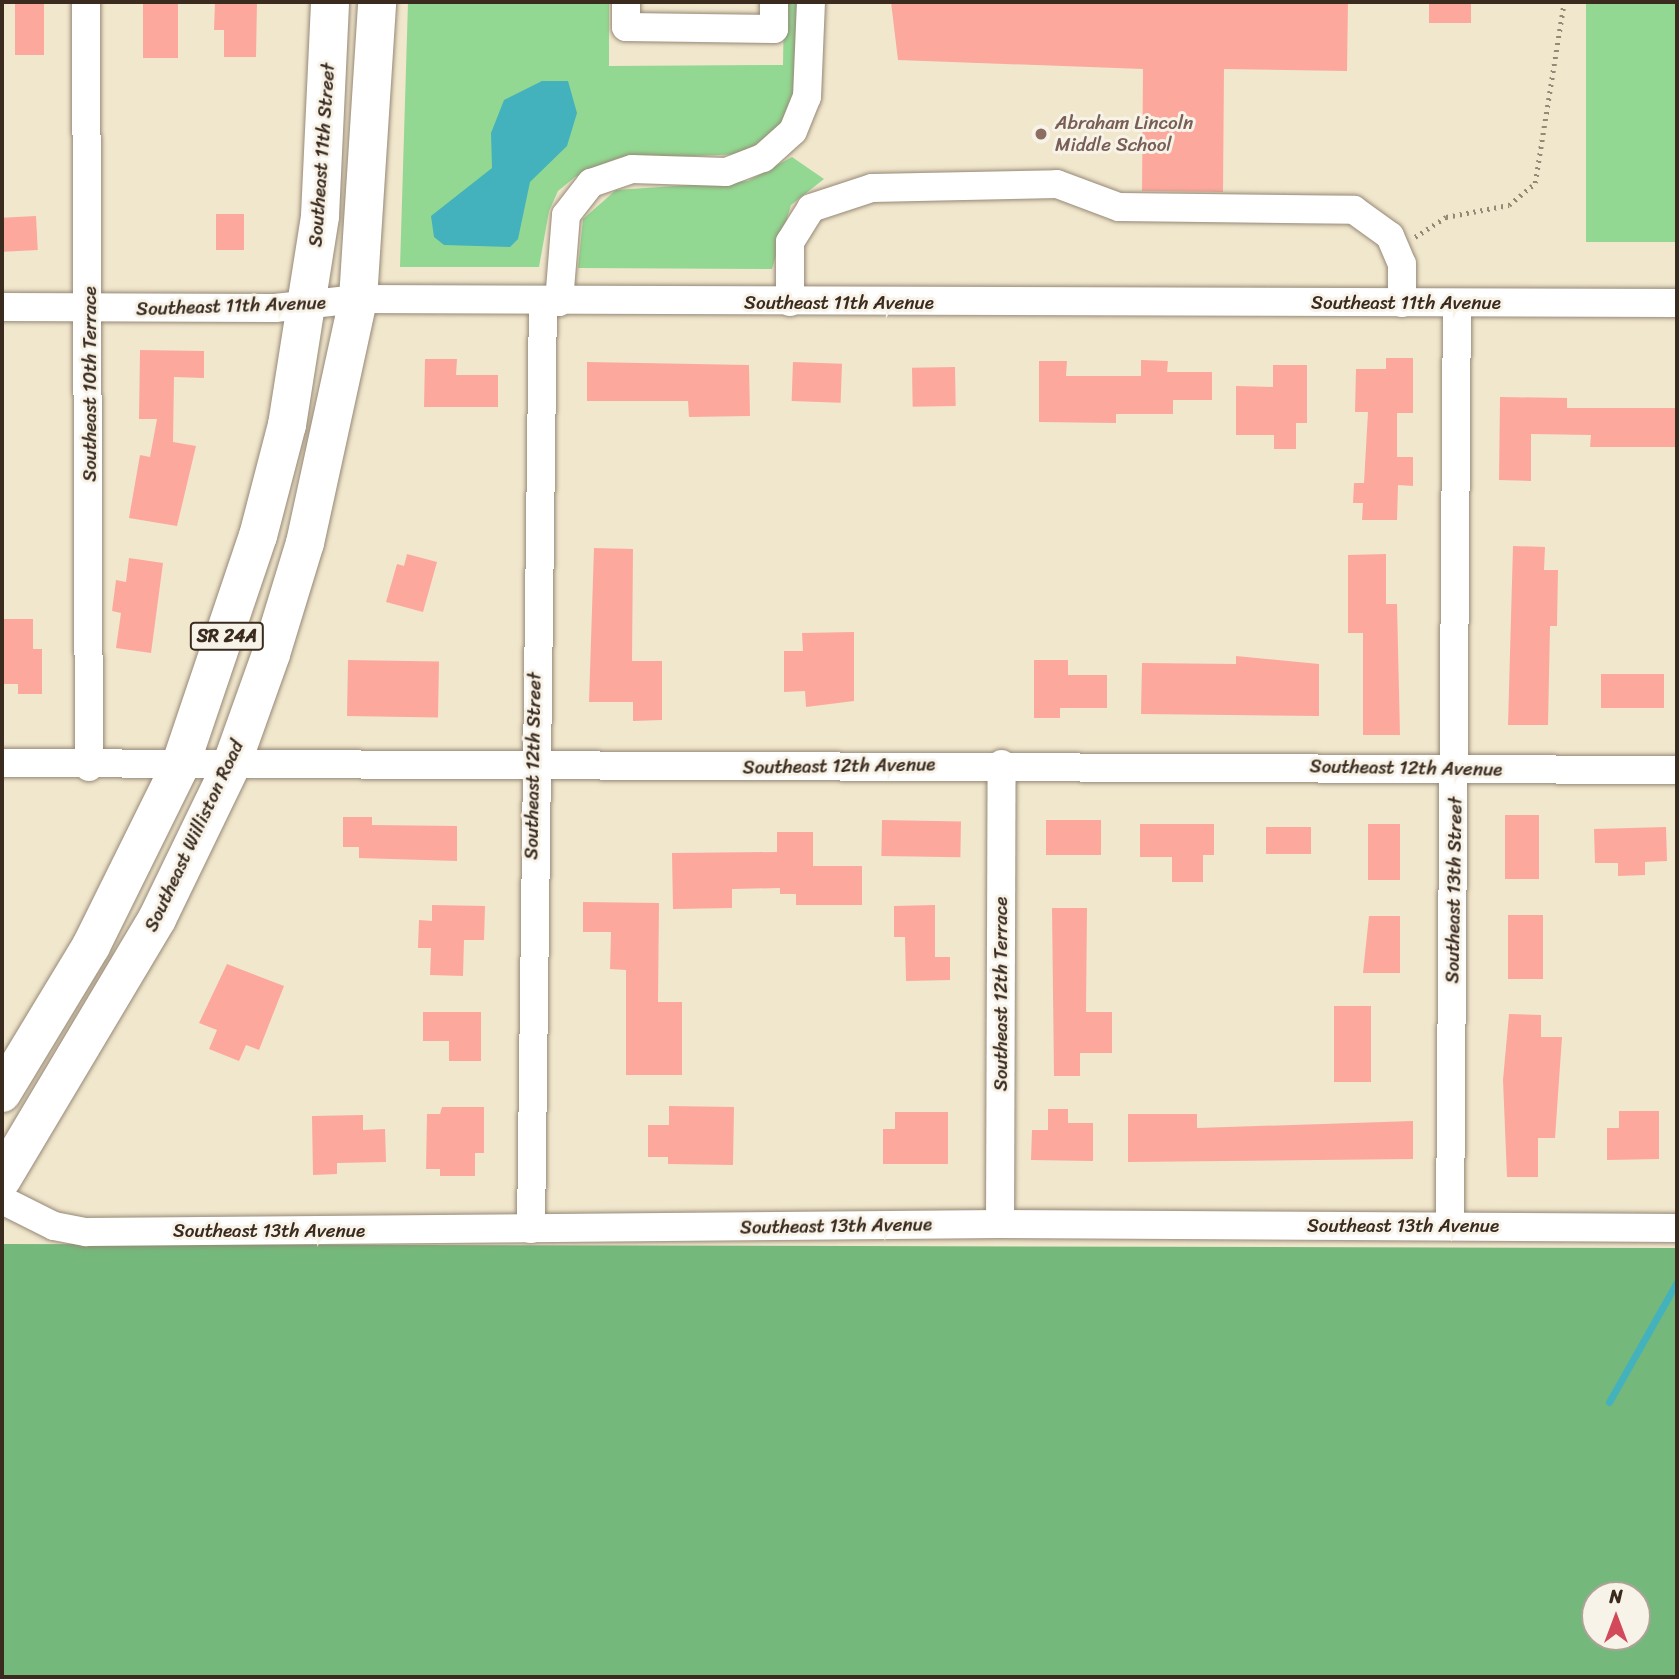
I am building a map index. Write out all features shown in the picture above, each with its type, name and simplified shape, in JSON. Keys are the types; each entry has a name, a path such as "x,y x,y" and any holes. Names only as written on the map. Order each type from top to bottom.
{"highway":[{"name":"Southeast 11th Street","path":"308,307 327,125 330,2"},
{"name":"SR 24A","path":"358,299 377,2"},
{"name":"Southeast Williston Road","path":"2,1179 97,1029 231,766 305,543 358,299"},
{"name":"SR 24A","path":"2,1093 90,946 180,766 258,536 308,307"}],"street":[{"name":"Southeast 10th Terrace","path":"86,2 90,310 89,767"},
{"path":"626,2 626,27 774,29 774,2"},
{"name":"Southeast 12th Street","path":"531,1229 532,769 551,302 566,215 591,183 632,169 726,172 763,158 793,131 807,97 811,2"},
{"path":"790,302 795,227 811,208 872,188 1057,184 1119,207 1354,210 1377,221 1397,250 1402,303"},
{"name":"Southeast 11th Avenue","path":"2,307 90,310 308,307 358,299 551,302 1677,303"},
{"name":"Southeast 13th Street","path":"1450,1226 1457,303"},
{"name":"Southeast 12th Avenue","path":"2,763 89,767 532,769 1002,764 1677,771"},
{"name":"Southeast 12th Terrace","path":"1000,1224 1002,764"},
{"name":"Southeast 13th Avenue","path":"2,1200 54,1226 86,1232 1000,1224 1677,1228"}],"path":[{"path":"1397,250 1446,217 1509,205 1535,183 1564,2"}],"green space":[{"path":"408,2 609,2 609,66 783,65 784,2 797,2 797,88 787,119 744,154 616,159 575,177 558,191 549,211 539,267 400,267"},
{"path":"1586,2 1677,2 1677,242 1586,242"},
{"path":"792,157 824,179 791,205 772,269 578,268 583,219 616,190 748,181"},
{"path":"2,1244 1677,1248 1677,1677 2,1677"}],"water":[{"path":"542,81 568,81 577,113 567,146 530,182 518,239 510,247 444,245 434,237 431,216 492,168 491,133 504,100"}],"building":[{"path":"15,2 44,2 44,55 15,55"},
{"path":"143,2 178,2 178,58 143,58"},
{"path":"215,2 257,2 256,57 224,57 224,30 214,30"},
{"path":"891,2 1348,2 1347,71 1224,69 1223,192 1142,191 1143,69 898,60"},
{"path":"1429,2 1471,2 1471,23 1429,23"},
{"path":"216,214 244,214 244,250 216,250"},
{"path":"36,216 38,250 4,252 2,218"},
{"path":"140,350 204,351 204,378 174,377 173,442 196,446 177,526 129,518 140,455 150,457 157,419 139,419"},
{"path":"1386,358 1413,358 1413,413 1397,413 1397,457 1413,457 1413,486 1398,485 1397,520 1362,520 1363,503 1353,503 1354,483 1364,483 1368,412 1355,412 1356,369 1386,369"},
{"path":"425,359 457,359 456,375 498,375 498,407 424,407"},
{"path":"1141,360 1168,361 1167,372 1212,372 1212,400 1173,400 1173,414 1116,414 1116,423 1039,422 1039,361 1067,361 1066,376 1141,376"},
{"path":"587,362 749,365 750,416 689,417 688,401 587,401"},
{"path":"793,362 842,364 841,403 792,401"},
{"path":"1273,365 1307,365 1307,423 1296,423 1296,449 1274,449 1274,435 1236,435 1236,386 1273,387"},
{"path":"955,367 956,406 913,407 912,368"},
{"path":"1500,397 1567,398 1567,408 1675,408 1675,447 1590,447 1591,435 1531,434 1531,481 1499,480"},
{"path":"1513,546 1545,547 1544,570 1558,570 1557,626 1550,626 1548,725 1508,725"},
{"path":"594,548 633,549 632,661 662,661 662,720 633,721 633,702 589,702"},
{"path":"407,554 437,562 423,612 386,602 397,564 404,566"},
{"path":"1386,554 1386,604 1397,604 1400,735 1363,735 1363,633 1348,633 1348,555"},
{"path":"129,558 163,563 151,653 116,648 121,613 112,611 116,580 126,582"},
{"path":"2,619 33,619 33,649 42,649 42,694 18,694 18,684 2,684"},
{"path":"854,632 854,701 806,707 805,691 784,692 784,651 803,651 802,633"},
{"path":"1236,656 1319,664 1319,716 1141,714 1142,663 1236,664"},
{"path":"348,660 439,662 438,718 347,716"},
{"path":"1034,660 1068,660 1068,675 1107,675 1107,708 1060,708 1060,718 1034,718"},
{"path":"1601,674 1664,674 1664,708 1601,708"},
{"path":"1505,815 1539,815 1539,879 1505,879"},
{"path":"343,817 372,817 372,825 457,826 457,861 359,858 359,847 343,847"},
{"path":"882,820 961,821 960,857 881,856"},
{"path":"1046,820 1101,820 1101,855 1046,855"},
{"path":"1140,824 1214,824 1214,855 1203,855 1203,882 1172,882 1172,857 1140,857"},
{"path":"1368,824 1400,824 1400,880 1368,880"},
{"path":"1266,827 1311,827 1311,854 1266,854"},
{"path":"1666,827 1667,861 1645,862 1645,875 1618,876 1618,863 1595,863 1594,829"},
{"path":"777,832 813,832 813,866 862,866 862,905 796,905 796,894 780,894 780,888 732,889 732,908 673,909 672,853 777,852"},
{"path":"583,902 659,903 658,1002 682,1002 682,1075 626,1075 626,970 610,969 611,932 583,932"},
{"path":"432,905 485,906 484,940 464,940 463,976 430,975 431,948 418,948 419,920 432,921"},
{"path":"935,905 935,957 950,957 950,980 906,981 905,937 894,937 894,906"},
{"path":"1052,908 1087,908 1086,1012 1112,1012 1112,1053 1080,1053 1080,1076 1054,1076"},
{"path":"1508,915 1543,915 1543,979 1508,979"},
{"path":"1369,916 1400,916 1400,973 1363,973"},
{"path":"227,964 284,986 259,1050 246,1045 239,1061 209,1049 217,1030 199,1023"},
{"path":"1334,1006 1371,1006 1371,1082 1334,1082"},
{"path":"423,1012 481,1012 481,1061 449,1061 449,1041 423,1041"},
{"path":"1509,1014 1541,1015 1541,1037 1562,1037 1555,1138 1538,1138 1538,1177 1507,1177 1503,1080"},
{"path":"669,1106 734,1107 733,1165 668,1164 668,1157 648,1157 648,1125 669,1125"},
{"path":"442,1107 484,1107 484,1153 475,1153 475,1176 440,1176 440,1169 426,1169 427,1114 440,1114"},
{"path":"1048,1109 1068,1109 1068,1123 1093,1123 1093,1161 1031,1160 1032,1130 1048,1130"},
{"path":"1619,1111 1659,1111 1659,1159 1607,1160 1607,1128 1619,1128"},
{"path":"895,1112 948,1112 948,1164 883,1164 883,1129 895,1129"},
{"path":"1128,1114 1197,1114 1197,1128 1413,1121 1413,1159 1128,1162"},
{"path":"363,1115 363,1130 385,1129 386,1162 337,1163 337,1174 313,1175 312,1116"}],"waterway":[{"path":"1609,1402 1677,1282"}],"place":[{"name":"Abraham Lincoln Middle School","path":"1041,134"}]}
